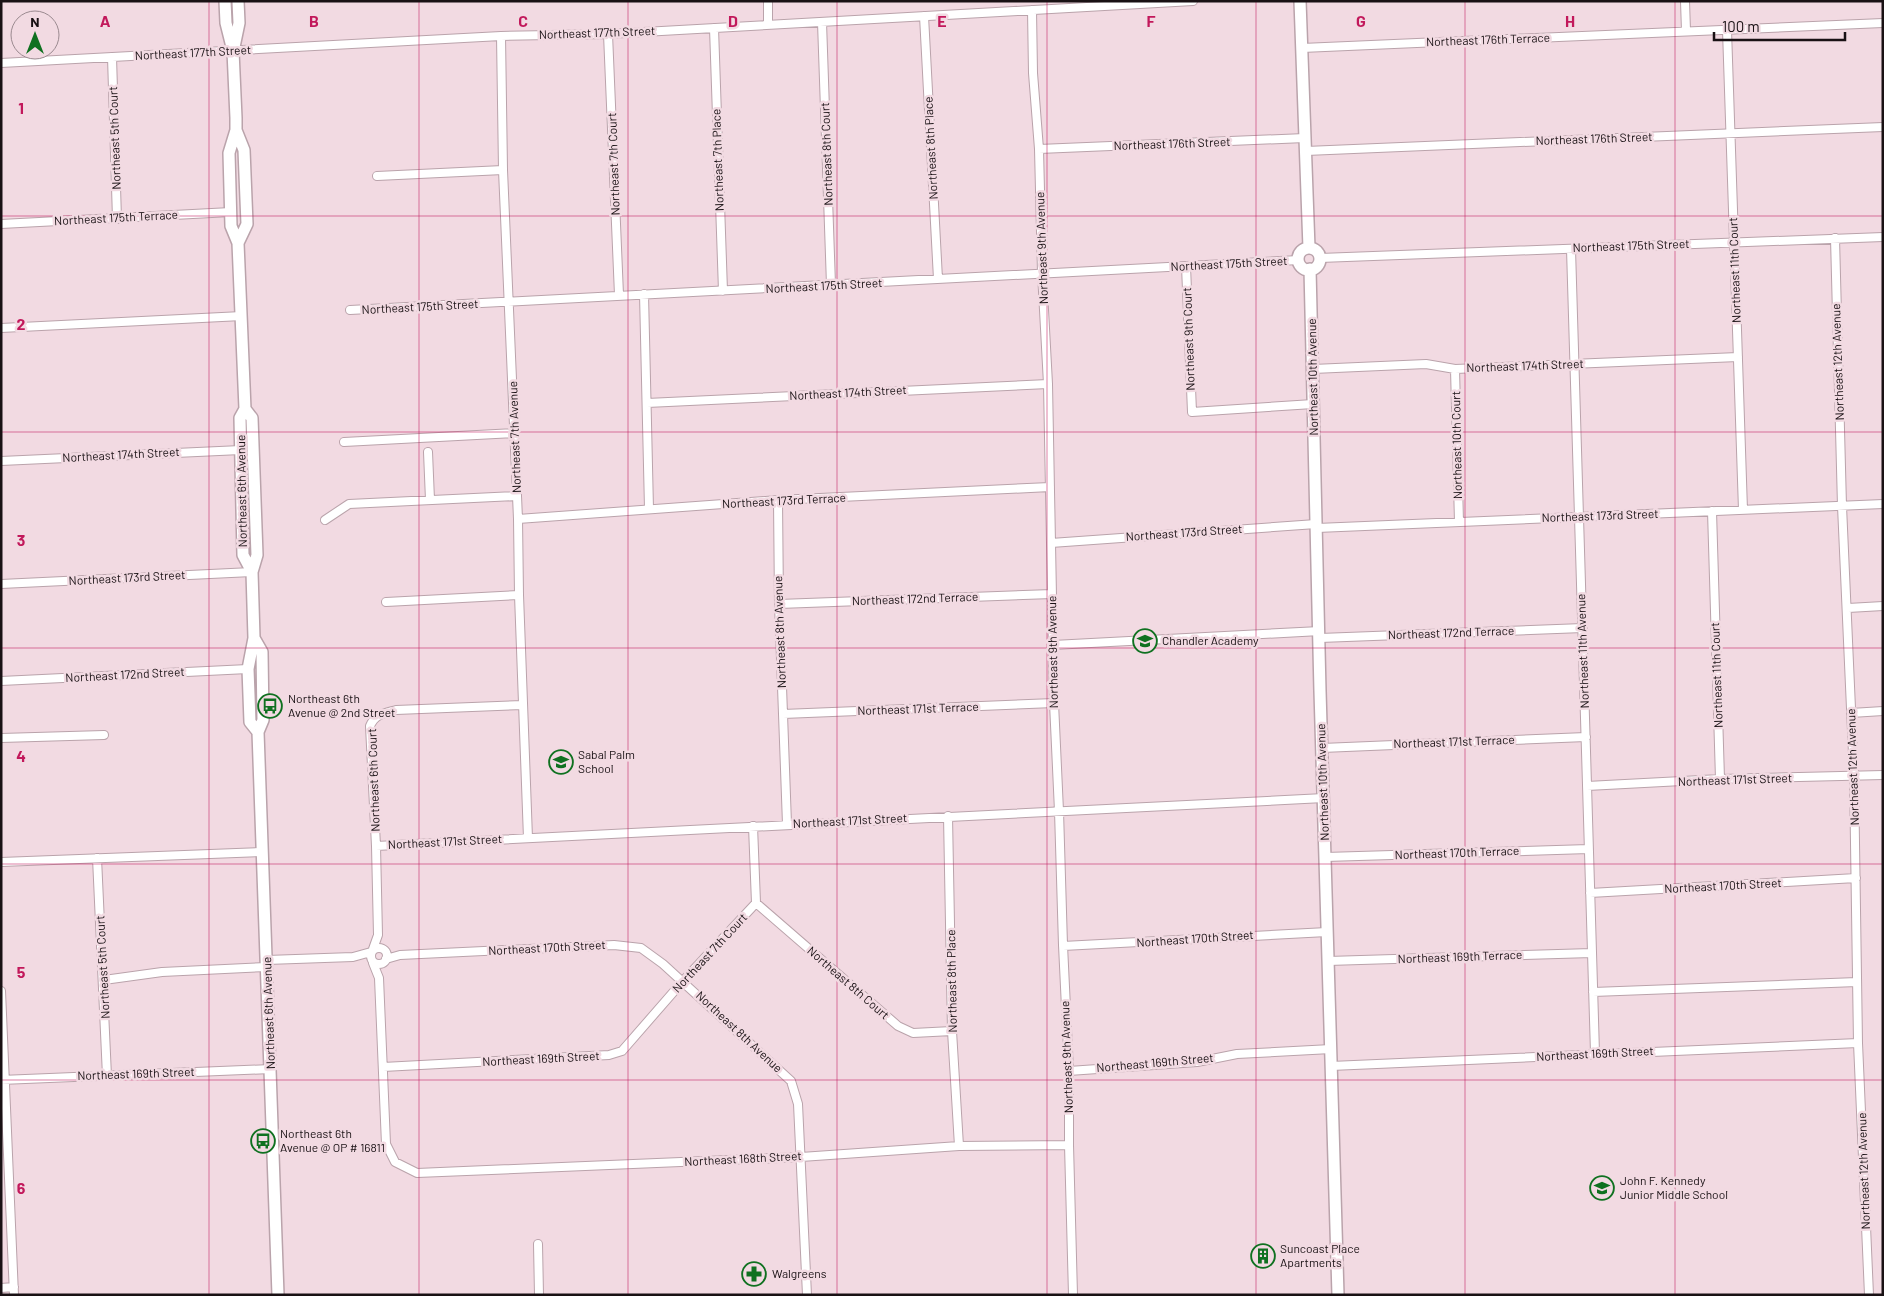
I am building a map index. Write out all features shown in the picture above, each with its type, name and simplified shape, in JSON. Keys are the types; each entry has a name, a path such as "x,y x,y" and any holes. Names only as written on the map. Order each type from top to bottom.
{"main road":[{"name":"Northeast 6th Avenue","path":"225,1 226,23 233,52 236,130 244,150 247,224 238,243"},
{"name":"Northeast 6th Avenue","path":"233,52 239,22 238,1"},
{"path":"1300,1 1309,248"},
{"name":"Northeast 6th Avenue","path":"236,130 229,152 231,226 238,243 242,316 245,409 240,418 243,555 252,572"},
{"path":"1309,248 1316,250 1320,258 1316,267 1310,269 1303,268 1299,260 1301,252 1309,248"},
{"name":"Northeast 10th Avenue","path":"1310,269 1338,1295"},
{"name":"Northeast 6th Avenue","path":"245,409 252,418 256,555 252,572 254,638 248,669 250,722 258,732"},
{"name":"Northeast 6th Avenue","path":"254,638 262,652 263,720 258,732 278,1295"}],"street":[{"path":"768,1 768,25"},
{"name":"Northeast 177th Street","path":"1,62 233,52 501,36 608,34 1032,10 1097,4 1193,1"},
{"path":"1685,1 1686,31"},
{"name":"Northeast 9th Avenue","path":"1032,10 1048,384 1054,703 1069,1071 1073,1295"},
{"name":"Northeast 8th Place","path":"924,16 938,279"},
{"name":"Northeast 8th Court","path":"822,22 832,285"},
{"name":"Northeast 176th Terrace","path":"1302,48 1883,23"},
{"name":"Northeast 7th Place","path":"714,28 723,291"},
{"name":"Northeast 11th Court","path":"1727,30 1743,510"},
{"name":"Northeast 7th Court","path":"608,34 619,295"},
{"name":"Northeast 7th Avenue","path":"501,36 503,170 515,433 528,838"},
{"name":"Northeast 5th Court","path":"112,57 117,218"},
{"name":"Northeast 176th Street","path":"1306,151 1883,127"},
{"name":"Northeast 176th Street","path":"1039,149 1305,138"},
{"path":"378,176 503,170"},
{"name":"Northeast 175th Terrace","path":"1,224 231,212"},
{"name":"Northeast 175th Street","path":"1320,258 1883,236"},
{"name":"Northeast 12th Avenue","path":"1835,238 1842,506 1854,776 1858,1043 1869,1295"},
{"name":"Northeast 11th Avenue","path":"1571,249 1595,1053"},
{"name":"Northeast 175th Street","path":"350,310 1299,260"},
{"name":"Northeast 9th Court","path":"1186,266 1192,412 1313,404"},
{"path":"644,294 649,509"},
{"path":"1,328 242,316"},
{"name":"Northeast 174th Street","path":"1313,369 1426,364 1455,368 1738,357"},
{"name":"Northeast 10th Court","path":"1455,368 1459,522"},
{"name":"Northeast 174th Street","path":"647,403 1048,384"},
{"path":"344,442 515,433"},
{"name":"Northeast 174th Street","path":"1,461 241,450"},
{"path":"428,452 430,500"},
{"name":"Northeast 173rd Terrace","path":"518,519 778,500 1050,488"},
{"path":"325,520 349,504 517,496"},
{"name":"Northeast 8th Avenue","path":"778,500 779,604 787,824"},
{"name":"Northeast 173rd Street","path":"1051,542 1317,526 1459,522 1883,504"},
{"name":"Northeast 11th Court","path":"1712,511 1720,779"},
{"name":"Northeast 173rd Street","path":"1,584 252,572"},
{"name":"Northeast 172nd Terrace","path":"779,604 1052,594"},
{"path":"386,602 519,595"},
{"path":"1848,608 1883,606"},
{"name":"Northeast 172nd Terrace","path":"1320,635 1583,628"},
{"path":"1053,645 1320,635"},
{"name":"Northeast 172nd Street","path":"1,681 248,669"},
{"name":"Northeast 171st Terrace","path":"783,714 1054,703"},
{"name":"Northeast 6th Court","path":"372,956 378,935 370,726 376,717 396,710 523,705"},
{"path":"1852,713 1883,711"},
{"path":"1,738 104,735"},
{"name":"Northeast 171st Terrace","path":"1322,748 1586,737"},
{"name":"Northeast 171st Street","path":"1587,786 1720,779 1883,775"},
{"name":"Northeast 171st Street","path":"376,846 1324,798"},
{"name":"Northeast 8th Place","path":"948,816 952,1031 959,1146"},
{"name":"Northeast 7th Court","path":"608,1055 622,1051 683,981 756,903 753,826"},
{"name":"Northeast 170th Terrace","path":"1325,857 1589,849"},
{"path":"1,862 262,852"},
{"name":"Northeast 5th Court","path":"98,858 108,1076"},
{"name":"Northeast 170th Street","path":"1590,893 1856,878"},
{"name":"Northeast 8th Court","path":"756,903 898,1026 913,1033 952,1031"},
{"name":"Northeast 170th Street","path":"1063,946 1327,932"},
{"name":"Northeast 6th Court","path":"378,935 385,955"},
{"name":"Northeast 170th Street","path":"385,955 614,944 641,948 683,981"},
{"path":"372,956 378,947 385,955"},
{"name":"Northeast 169th Terrace","path":"1328,961 1592,953"},
{"path":"372,956 378,964 385,955"},
{"path":"379,978 385,955"},
{"path":"104,980 162,972 372,956"},
{"path":"372,956 379,978 383,1067"},
{"name":"Northeast 8th Avenue","path":"683,981 791,1081 798,1104 802,1157 807,1295"},
{"path":"1593,992 1857,982"},
{"path":"1,991 3,1079 11,1182 14,1291 1,1288"},
{"name":"Northeast 169th Street","path":"1331,1066 1858,1043"},
{"name":"Northeast 169th Street","path":"1069,1071 1197,1062 1237,1054 1331,1049"},
{"name":"Northeast 169th Street","path":"383,1067 608,1055"},
{"name":"Northeast 168th Street","path":"383,1067 386,1144 394,1162 417,1173 802,1157 959,1146 1069,1145"},
{"name":"Northeast 169th Street","path":"3,1079 271,1069"},
{"path":"1,1183 11,1182"},
{"path":"538,1244 539,1295"}],"place":[{"name":"Chandler Academy","path":"1145,641"},
{"name":"Northeast 6th Avenue @ 2nd Street","path":"270,706"},
{"name":"Sabal Palm School","path":"561,762"},
{"name":"Northeast 6th Avenue @ OP # 16811","path":"263,1141"},
{"name":"John F. Kennedy Junior Middle School","path":"1602,1188"},
{"name":"Suncoast Place Apartments","path":"1263,1256"},
{"name":"Walgreens","path":"754,1274"}]}
